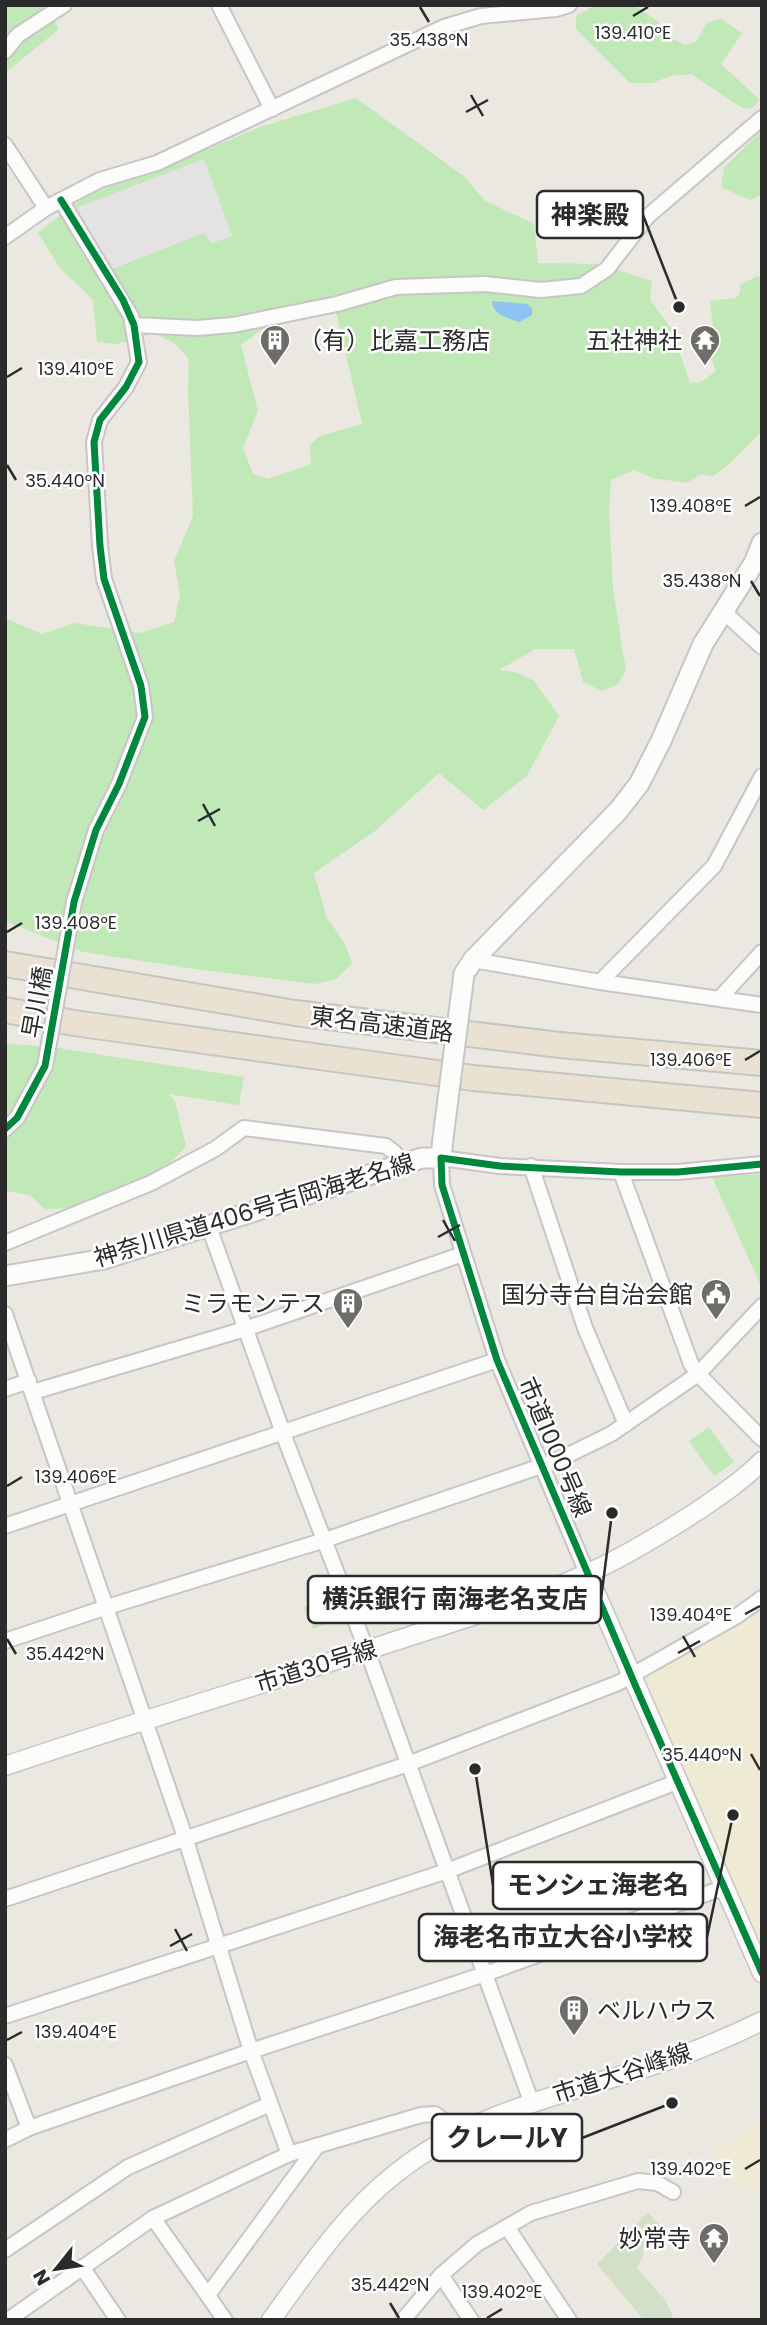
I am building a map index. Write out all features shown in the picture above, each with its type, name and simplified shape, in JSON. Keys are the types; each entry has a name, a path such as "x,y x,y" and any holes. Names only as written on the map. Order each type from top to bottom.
{"highway":[{"name":"東名高速道路","path":"5,964 295,1013 478,1036 762,1063"},
{"name":"東名高速道路","path":"5,1010 87,1025 473,1078 762,1105"}],"main road":[{"path":"469,967 618,811 639,784 661,741 703,644 754,563 762,543"},
{"name":"神奈川県道406号吉岡海老名線","path":"5,1276 104,1259 422,1158 441,1158 469,967"}],"street":[{"path":"5,51 18,35 64,5"},
{"path":"219,5 272,109"},
{"path":"5,237 46,208 100,180 157,163 444,27 481,16 556,9 569,5"},
{"path":"134,325 197,328 233,325 337,304 396,287 485,284 541,290 581,286 607,269 647,217 762,118"},
{"path":"5,145 46,208"},
{"name":"早川橋","path":"5,1129 17,1118 45,1066 74,902 96,830 119,785 145,717 141,687 104,579 94,442 100,421 125,387 139,362 134,325 123,300 61,200"},
{"path":"724,612 762,647"},
{"path":"600,982 714,866 762,776"},
{"path":"720,998 762,952"},
{"path":"469,967 762,1005"},
{"path":"5,1243 151,1183 215,1149 244,1128 386,1146 395,1153 399,1165"},
{"path":"441,1158 500,1166 621,1172 678,1172 762,1164"},
{"name":"市道1000号線","path":"441,1158 442,1185 497,1360 762,1973"},
{"path":"531,1166 584,1328 626,1424"},
{"path":"621,1172 691,1364 762,1439"},
{"path":"209,1227 531,2101"},
{"path":"5,1389 31,1387 245,1329 463,1254"},
{"path":"5,1641 325,1540 542,1467 626,1424 698,1374 762,1306"},
{"path":"5,1314 185,1837 251,2051 289,2154"},
{"path":"5,1526 497,1360"},
{"name":"市道30号線","path":"5,1766 143,1719 522,1599 587,1573 678,1524 728,1490 762,1461"},
{"path":"5,1899 408,1764 632,1676 737,1616 762,1598"},
{"path":"5,2016 447,1871 679,1781"},
{"path":"5,2140 29,2128 485,1974 725,1887"},
{"name":"市道大谷峰線","path":"271,2320 351,2213 395,2173 453,2135 531,2101 675,2058 762,2021"},
{"path":"5,2065 29,2128"},
{"path":"5,2250 128,2167 270,2104"},
{"path":"8,2320 153,2218 289,2154 421,2115 435,2114 444,2120 453,2135"},
{"path":"208,2295 317,2146"},
{"path":"404,2320 441,2275 477,2244 531,2213 638,2181 657,2183 673,2192"},
{"path":"153,2218 225,2320"},
{"path":"507,2227 569,2320"},
{"path":"82,2267 118,2320"},
{"path":"441,2275 471,2320"}],"shaded area":[{"path":"204,159 232,237 211,243 204,233 112,269 71,210"},
{"path":"762,1608 762,1949 647,1682 648,1675"},
{"path":"762,2116 762,2199 712,2170 715,2154"}],"green space":[{"path":"5,5 46,5 59,29 5,73"},
{"path":"596,5 634,5 657,21 669,37 685,45 696,42 707,23 720,18 742,33 721,64 760,100 752,108 744,109 691,74 671,76 652,83 630,83 576,29 576,16"},
{"path":"356,98 465,177 484,200 534,224 538,263 599,264 652,281 650,300 671,328 690,383 701,382 716,371 710,356 714,338 710,301 735,298 740,293 740,285 757,276 762,278 762,431 727,466 713,476 702,474 687,483 652,478 634,470 611,480 609,509 613,590 626,670 618,684 602,691 583,682 574,649 535,649 499,670 519,673 534,681 559,716 527,776 483,810 439,773 375,831 314,873 326,916 345,944 352,963 337,979 315,984 83,952 5,921 5,618 42,634 75,623 140,633 174,622 180,594 174,561 193,516 189,359 174,343 154,333 117,344 97,342 93,300 59,267 38,232 88,195 260,127","holes":["204,159 232,236 212,243 204,233 112,269 71,210","334,303 362,424 320,436 310,445 311,464 268,479 253,474 243,448 258,411 241,345 278,318"]},
{"path":"762,130 762,194 750,200 721,187 724,168"},
{"path":"5,1043 58,1048 244,1077 239,1105 169,1094 175,1101 186,1146 173,1160 141,1183 103,1200 45,1209 30,1195 5,1191"},
{"path":"762,1174 762,1288 712,1177"},
{"path":"709,1427 734,1462 714,1476 689,1441"},
{"path":"335,1594 338,1600 330,1604 333,1610 340,1608 344,1618 313,1629 304,1607"},
{"path":"648,2212 662,2228 642,2250 644,2254 637,2268 666,2301 674,2320 644,2320 597,2264"}],"water":[{"path":"492,301 527,304 532,308 532,315 519,322 510,319 495,310"}],"cycle path":[{"path":"5,1129 17,1118 45,1066 74,902 96,830 119,784 145,717 141,686 104,579 94,442 100,420 126,387 139,362 134,325 123,300 61,200"},
{"path":"762,1164 678,1172 621,1172 500,1166 441,1158 442,1185 497,1360 636,1687 762,1973"}],"place":[{"name":"神楽殿","path":"679,307"},
{"name":"（有）比嘉工務店","path":"275,367"},
{"name":"五社神社","path":"705,367"},
{"name":"国分寺台自治会館","path":"716,1321"},
{"name":"ミラモンテス","path":"348,1330"},
{"name":"横浜銀行 南海老名支店","path":"612,1513"},
{"name":"モンシェ海老名","path":"475,1769"},
{"name":"海老名市立大谷小学校","path":"733,1815"},
{"name":"ベルハウス","path":"574,2037"},
{"name":"クレールY","path":"672,2103"},
{"name":"妙常寺","path":"714,2265"}]}
